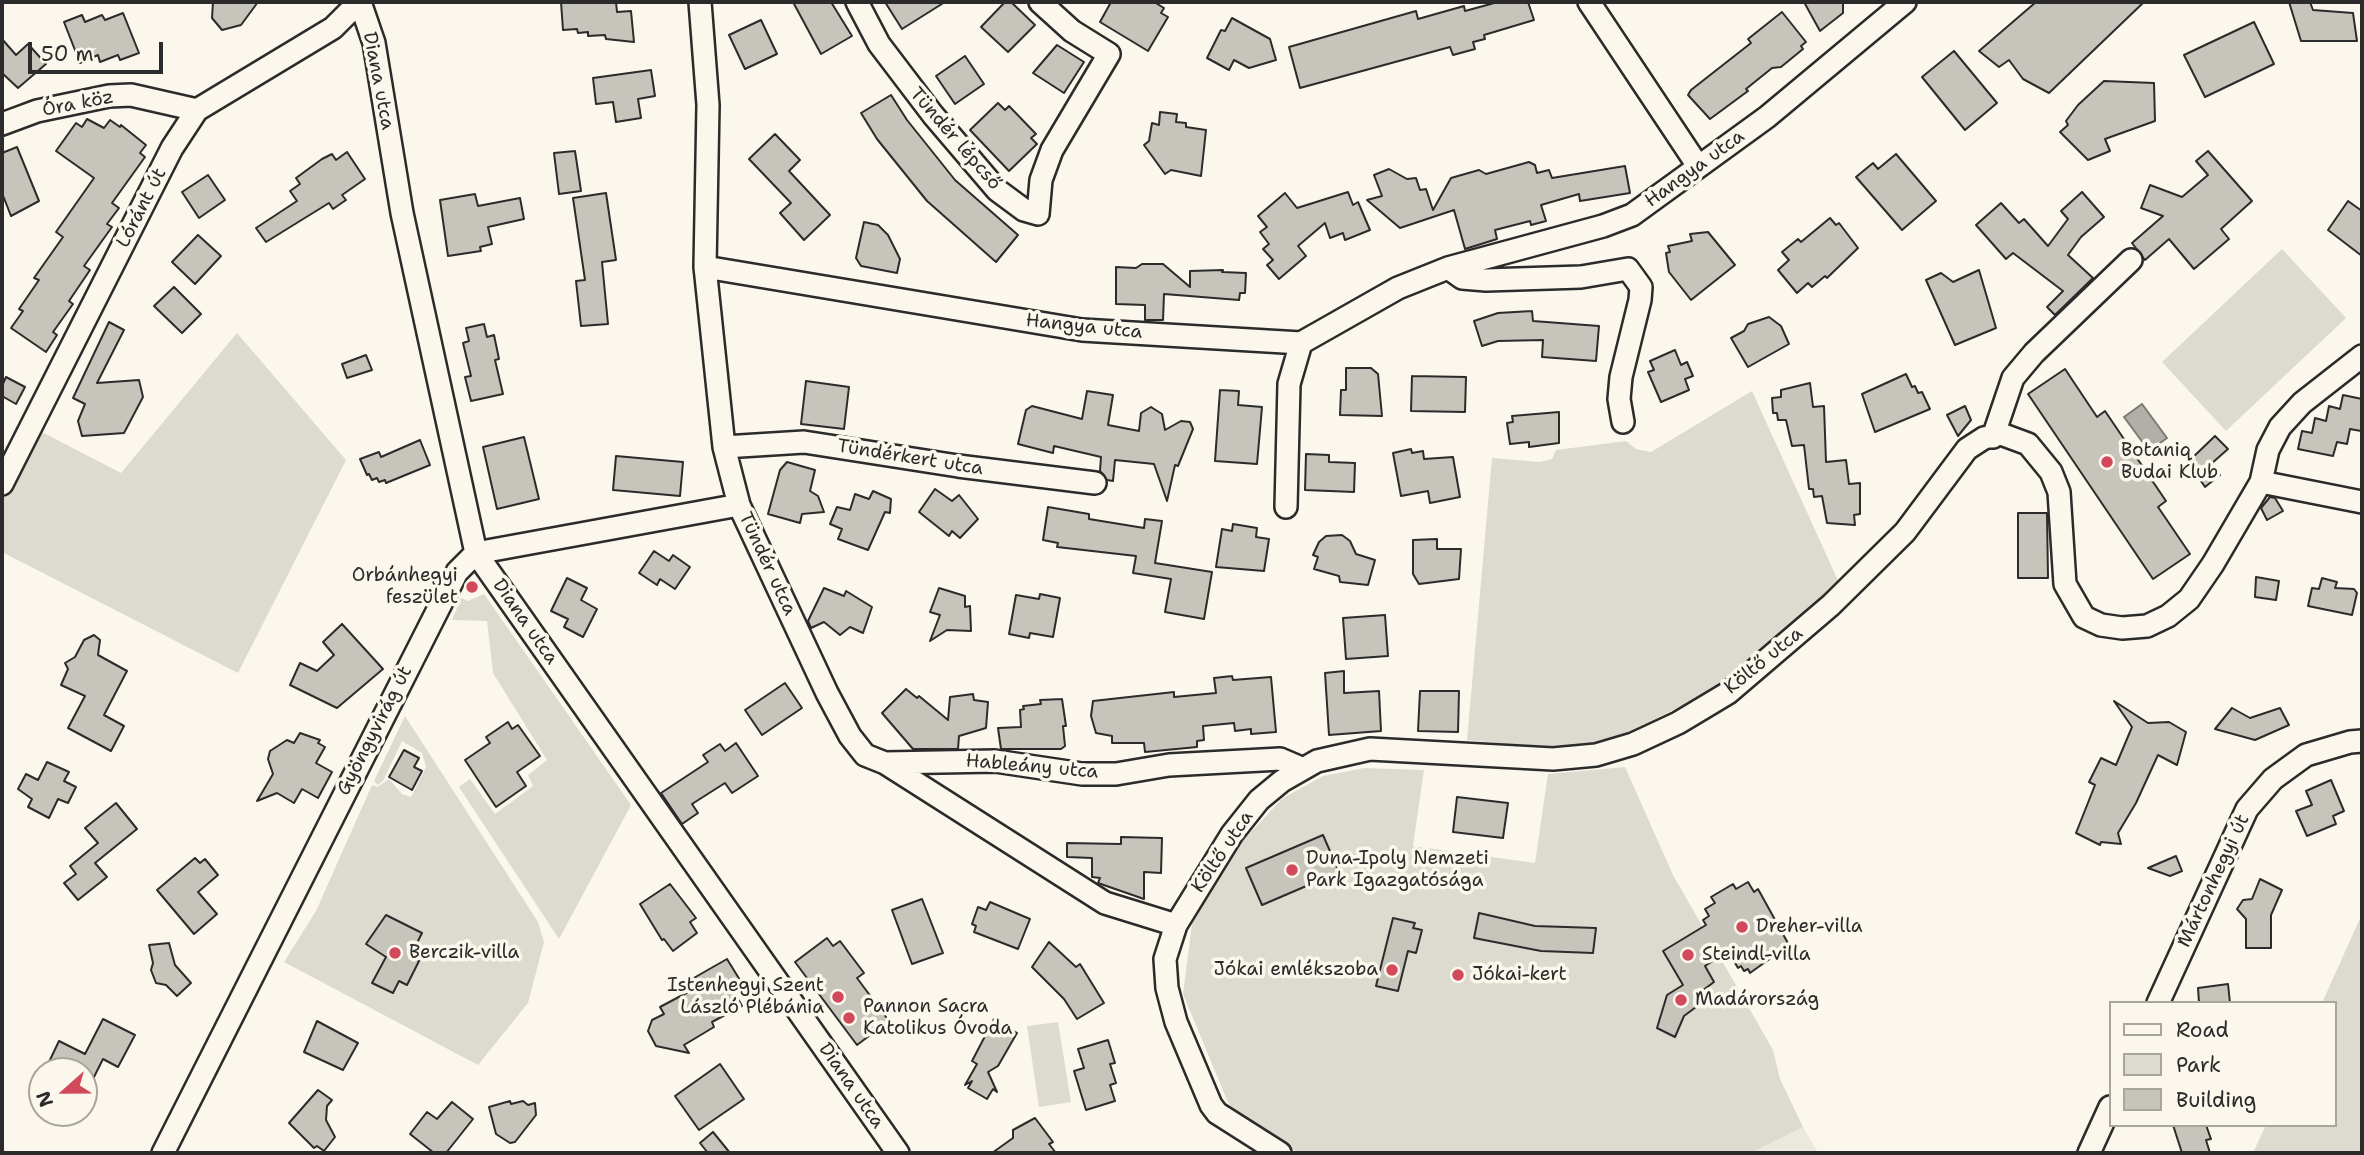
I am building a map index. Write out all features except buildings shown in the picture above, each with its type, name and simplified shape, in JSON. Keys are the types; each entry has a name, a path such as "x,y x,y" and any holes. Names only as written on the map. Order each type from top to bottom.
{"street":[{"name":"Lóránt út","path":"2,484 172,148 197,110 333,28 359,2"},
{"name":"Diana utca","path":"359,2 374,43 402,213 476,553 898,1153"},
{"name":"Tündér utca","path":"700,2 708,105 705,267 724,447 739,505 850,736 865,755 885,764 1105,903 1176,925"},
{"name":"Tündér lépcső","path":"857,2 878,44 924,105 998,190 1024,210 1038,214 1041,180 1052,150 1109,54 1072,31 1040,2"},
{"path":"1590,2 1698,166"},
{"name":"Hangya utca","path":"705,267 1082,330 1301,343 1398,288 1448,268 1603,226 1632,215 1767,117 1905,2"},
{"name":"Óra köz","path":"2,124 37,111 109,96 131,95 197,110"},
{"path":"1993,436 2013,378 2034,353 2131,260"},
{"path":"1448,268 1462,278 1486,279 1581,277 1628,269 1641,287 1621,377 1619,399 1623,422"},
{"path":"1286,507 1289,384 1301,343"},
{"path":"1993,436 2001,434 2028,444 2050,471 2059,492 2065,584 2084,617 2101,625 2122,628 2147,626 2168,616 2189,599 2261,482 2268,450 2280,427 2302,404 2362,356"},
{"name":"Költő utca","path":"1280,1153 1217,1113 1202,1086 1176,1022 1167,988 1165,959 1176,925 1231,834 1259,800 1301,768 1343,753 1370,749 1553,759 1596,755 1633,744 1678,723 1728,693 1831,605 1905,532 1967,449 1993,436"},
{"name":"Tündérkert utca","path":"724,447 804,442 958,466 1095,482"},
{"path":"2261,482 2362,502"},
{"path":"476,553 739,505"},
{"name":"Gyöngyvirág út","path":"163,1153 414,654 457,572 476,553"},
{"name":"Mártonhegyi út","path":"2159,1001 2247,809 2273,779 2306,755 2362,741"},
{"name":"Hableány utca","path":"885,764 995,761 1082,774 1116,774 1169,765 1280,759 1301,768"},
{"path":"2089,1153 2108,1111"}],"shaded area":[{"path":"2142,404 2167,438 2149,451 2124,417"},
{"path":"1803,1127 1818,1153 1751,1153"}],"green space":[{"path":"2282,249 2346,318 2226,431 2162,362"},
{"path":"237,333 346,460 238,673 2,552 2,500 38,430 121,473"},
{"path":"1752,391 1840,585 1710,692 1624,734 1591,746 1554,749 1467,740 1492,458 1540,462 1552,459 1556,450 1626,441 1636,449 1651,452"},
{"path":"484,594 631,805 559,939 459,787 470,779 495,814 533,786 528,775 547,760 493,673 487,621 452,620 461,598 468,601"},
{"path":"405,716 538,922 544,942 528,1003 478,1065 284,962 316,911 372,785 378,787 389,779 402,794 411,797 426,767 422,753 402,741 383,781 378,785 374,781"},
{"name":"Jókai-kert","path":"1625,767 1673,875 1773,1050 1780,1079 1803,1127 1751,1153 1299,1153 1237,1115 1227,1100 1183,994 1192,924 1236,848 1283,798 1323,776 1364,768 1424,770 1413,846 1535,863 1548,774"},
{"path":"2362,914 2362,1153 2253,1153 2265,1127 2336,1127 2336,1001 2323,1001"},
{"path":"1058,1022 1071,1102 1039,1107 1027,1026"}],"place":[{"name":"Botaniq Budai Klub","path":"2107,462"},
{"name":"Orbánhegyi feszület","path":"472,587"},
{"name":"Duna-Ipoly Nemzeti Park Igazgatósága","path":"1292,870"},
{"name":"Dreher-villa","path":"1742,927"},
{"name":"Berczik-villa","path":"395,953"},
{"name":"Steindl-villa","path":"1688,955"},
{"name":"Jókai emlékszoba","path":"1392,970"},
{"name":"Jókai-kert","path":"1458,975"},
{"name":"Istenhegyi Szent László Plébánia","path":"838,997"},
{"name":"Madárország","path":"1681,1000"},
{"name":"Pannon Sacra Katolikus Óvoda","path":"849,1018"}]}
